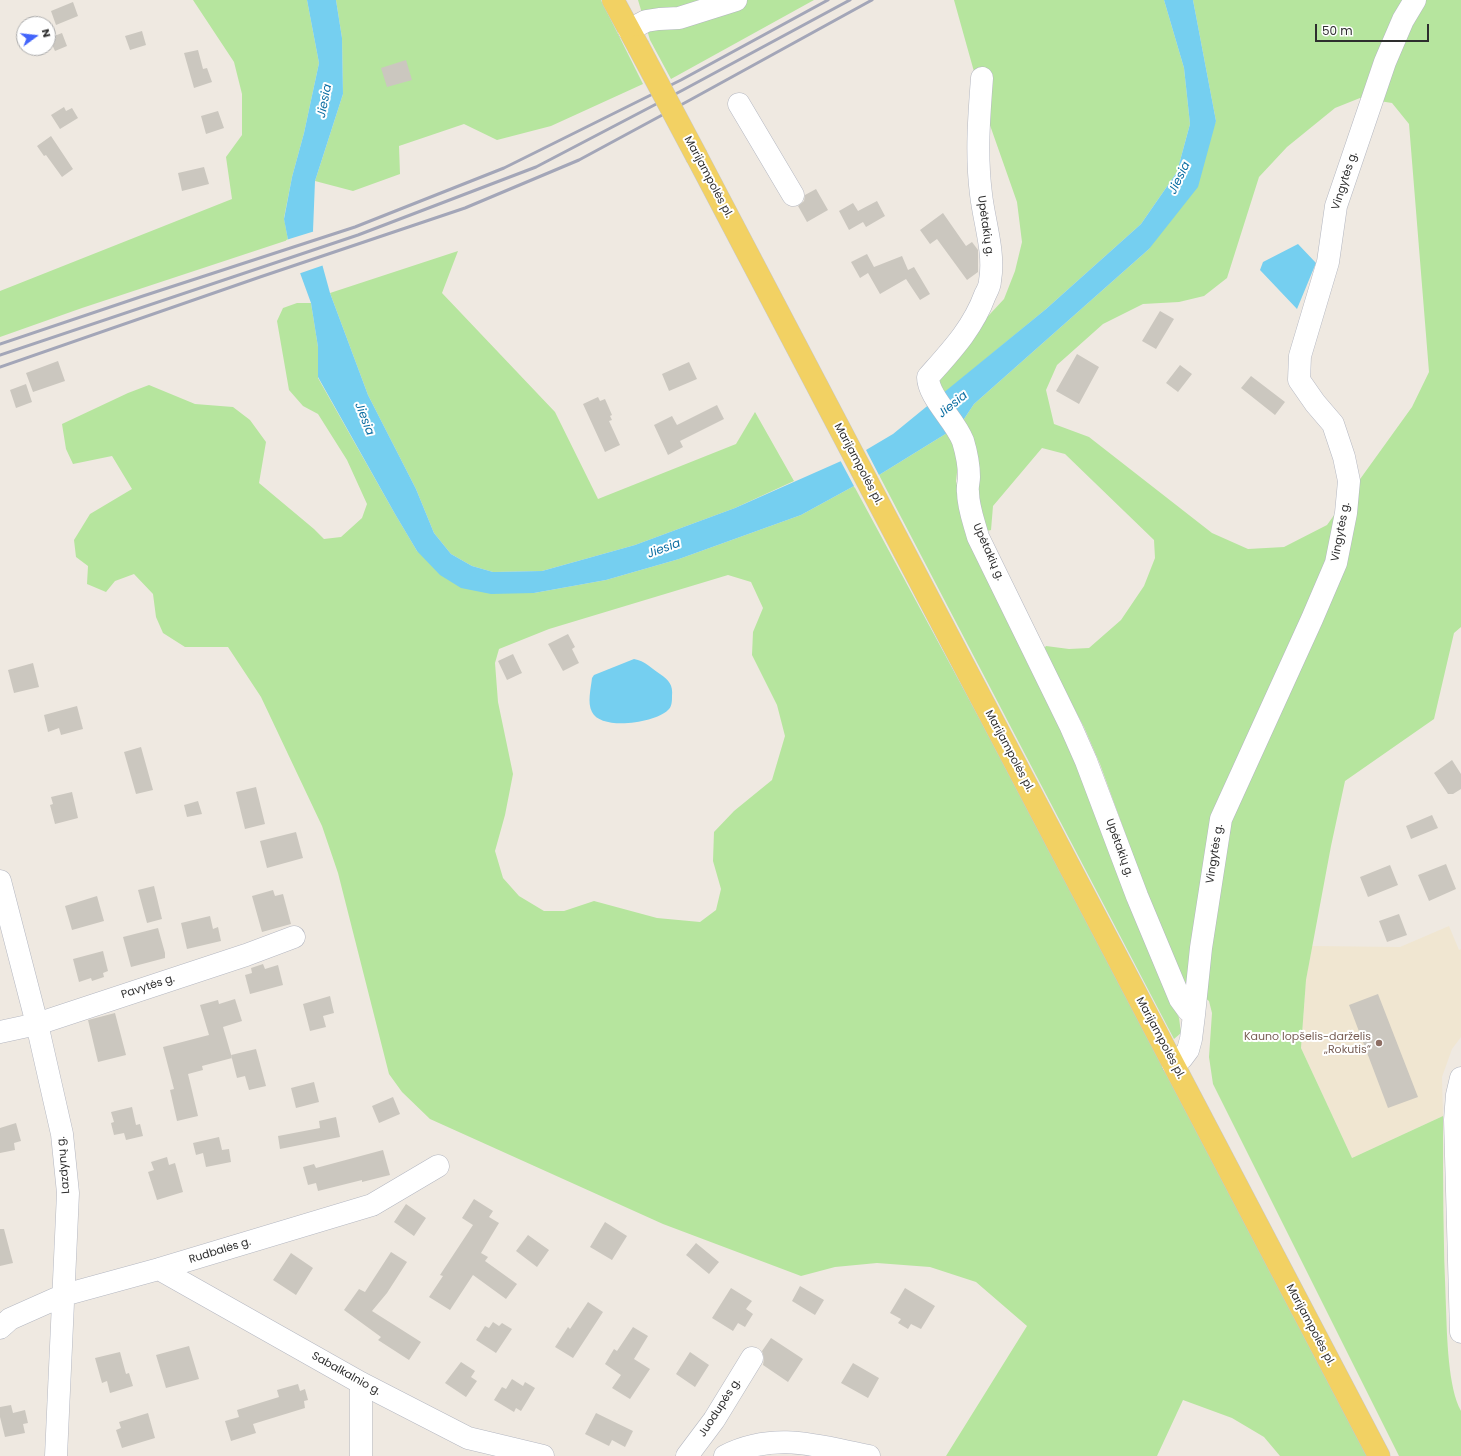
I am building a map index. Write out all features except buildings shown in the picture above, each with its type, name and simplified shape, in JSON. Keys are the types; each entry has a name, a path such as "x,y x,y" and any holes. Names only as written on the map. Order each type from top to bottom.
{"main road":[{"name":"Marijampolės pl.","path":"613,0 697,157 1379,1456"}],"street":[{"path":"634,38 646,21 679,18 736,0"},
{"name":"Vingytės g.","path":"1173,1064 1182,1058 1188,1050 1194,1015 1201,948 1221,819 1312,620 1336,563 1346,513 1349,481 1344,457 1333,424 1315,403 1299,380 1300,356 1328,262 1336,206 1385,62 1403,20 1415,0"},
{"name":"Upėtakių g.","path":"982,78 978,164 990,250 990,281 979,312 962,339 928,377 928,384 933,394 954,424 963,441 969,477 968,492 970,510 978,537 1086,761 1137,896 1180,999 1188,1010 1194,1015"},
{"path":"739,104 793,195"},
{"name":"Lazdynų g.","path":"0,881 37,1024 62,1134 68,1193 56,1456"},
{"name":"Pavytės g.","path":"0,1032 37,1024 246,955 294,937"},
{"path":"1461,1078 1457,1095 1455,1120 1461,1332"},
{"name":"Rudbalės g.","path":"0,1328 10,1319 64,1295 159,1269 372,1205 438,1166"},
{"name":"Sabalkalnio g.","path":"159,1269 361,1383 468,1438 543,1456"},
{"name":"Juodupės g.","path":"687,1456 714,1420 752,1358"},
{"path":"361,1383 361,1456"},
{"path":"725,1456 738,1450 760,1444 798,1442 869,1456"}],"shaded area":[{"name":"Kauno lopšelis-darželis „Rokutis“","path":"1449,926 1459,950 1461,949 1461,1037 1452,1049 1442,1077 1443,1116 1352,1158 1301,1048 1306,980 1312,946 1400,947"}],"green space":[{"path":"193,0 307,0 319,63 304,133 292,177 284,218 288,240 82,308 0,337 0,291 232,199 226,157 242,135 242,94 234,62"},
{"path":"336,0 601,0 643,84 551,126 497,140 464,124 399,146 400,174 353,191 315,181 343,94 342,38"},
{"path":"638,0 814,0 671,79 650,40"},
{"path":"954,0 1164,0 1184,68 1190,124 1177,172 1141,224 1046,309 942,395 937,371 1004,299 1015,271 1022,242 1017,202 985,111"},
{"path":"1193,0 1461,0 1461,627 1454,633 1434,719 1345,781 1331,846 1306,980 1301,1048 1352,1158 1443,1116 1444,1236 1447,1332 1453,1389 1461,1411 1461,1456 1399,1456 1213,1084 1209,1057 1212,1013 1209,1001 1183,981 1140,874 1100,764 1084,727 1043,650 1046,646 1069,649 1089,648 1121,620 1144,586 1155,558 1154,540 1065,454 1042,448 993,506 991,530 983,532 958,464 956,481 961,503 1078,763 1137,920 1179,1018 1181,1033 1174,1039 879,475 960,425 974,404 1149,249 1216,121","holes":["1360,98 1392,103 1409,124 1429,372 1412,407 1327,525 1284,547 1248,549 1212,533 1089,437 1054,424 1046,390 1057,365 1103,324 1143,304 1179,302 1204,296 1227,278 1259,177 1287,147 1335,108"]},
{"path":"458,251 442,293 555,412 598,499 736,444 755,412 794,481 735,508 635,545 542,571 493,572 472,566 451,554 434,533 416,489 368,395 330,293"},
{"path":"297,303 311,303 318,347 318,378 417,551 534,593 606,580 679,559 801,515 854,486 991,740 1368,1456 1280,1456 1264,1437 1232,1418 1183,1400 1157,1456 946,1456 1027,1326 976,1282 930,1267 877,1263 835,1267 801,1276 663,1224 430,1119 402,1092 389,1074 338,873 322,826 261,697 228,647 185,647 163,633 156,617 153,594 134,574 115,581 106,592 87,584 88,566 76,557 74,540 90,514 132,489 112,456 73,464 66,449 62,424 128,393 149,385 195,404 233,407 250,420 266,442 259,483 324,539 341,537 362,518 367,504 347,460 318,414 303,406 289,390 277,321 283,308","holes":["728,575 751,582 763,608 753,632 752,655 777,705 785,736 772,780 734,811 714,832 713,861 721,889 716,910 700,922 657,918 594,901 564,911 544,911 519,896 503,878 495,851 505,815 513,774 498,702 495,663 499,649 549,629"]}],"water":[{"name":"Jiesia","path":"307,0 336,0 342,38 343,94 315,181 313,231 330,293 368,395 416,489 434,533 451,554 472,566 493,572 542,571 635,545 735,508 866,450 893,434 1046,309 1141,224 1177,172 1190,124 1184,68 1164,0 1193,0 1216,121 1198,187 1149,249 974,404 960,425 879,475 854,486 801,515 679,559 606,580 534,593 491,594 461,588 440,575 417,551 318,377 318,347 311,303 288,240 284,219 292,177 304,133 319,63"},
{"path":"1298,244 1316,263 1297,309 1260,270 1263,262"},
{"path":"634,659 645,663 668,681 672,692 672,702 670,707 661,715 628,723 606,722 597,718 592,712 590,704 592,678 594,675"}],"pier":[{"path":"315,231 324,265 298,274 286,240"},
{"path":"865,448 880,477 855,488 839,458"}],"railway":[{"path":"0,344 355,227 504,168 681,80 828,0"},
{"path":"0,355 358,235 536,167 850,0"},
{"path":"0,367 465,208 579,160 872,0"}],"place":[{"name":"Kauno lopšelis-darželis „Rokutis“","path":"1379,1043"}]}
